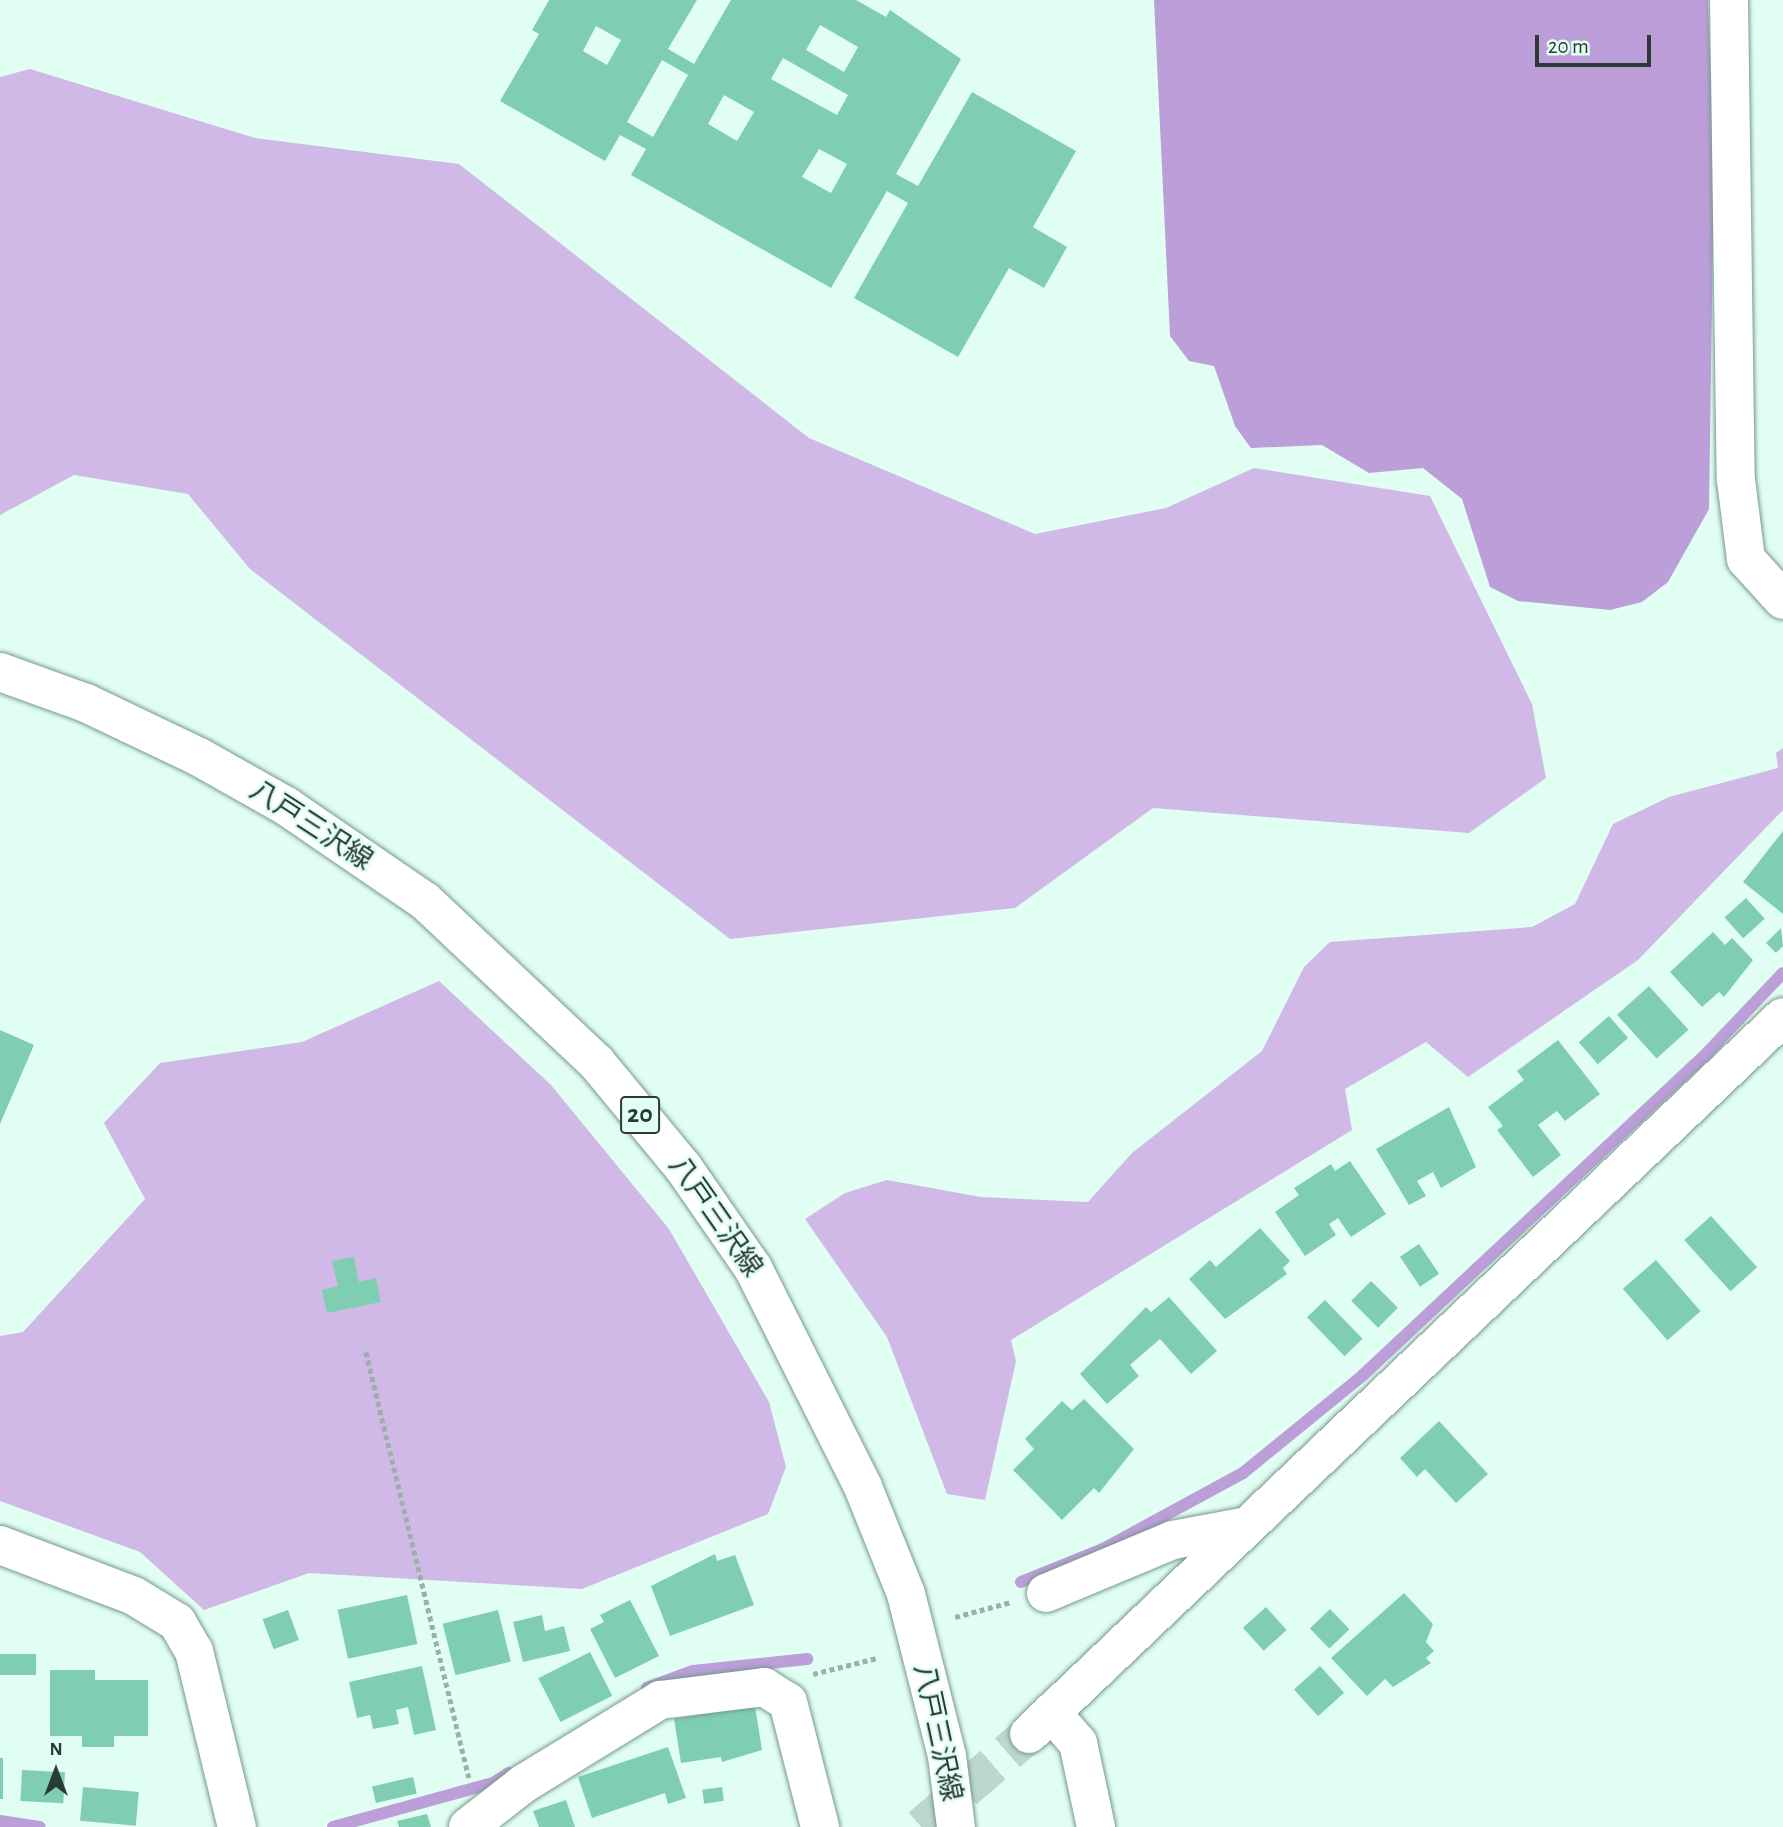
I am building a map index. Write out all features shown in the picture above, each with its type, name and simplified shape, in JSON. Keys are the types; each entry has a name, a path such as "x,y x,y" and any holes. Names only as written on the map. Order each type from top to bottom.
{"street":[{"path":"1729,0 1736,480 1746,559 1783,600"},
{"name":"八戸三沢線","path":"0,673 86,703 199,757 286,806 425,901 596,1062 666,1146 753,1269 863,1487 906,1594 947,1756 956,1827"},
{"path":"1096,1827 1078,1743 1040,1723 1783,1017"},
{"path":"1046,1592 1173,1540 1248,1526"},
{"path":"0,1545 134,1596 177,1622 194,1651 237,1827"},
{"path":"478,1819 660,1700 764,1687 788,1702 820,1827"}],"path":[{"path":"366,1352 478,1819"},
{"path":"955,1617 1046,1592"},
{"path":"764,1687 877,1658"}],"shaded area":[{"path":"1154,0 1708,0 1714,161 1709,509 1668,582 1642,602 1610,610 1518,601 1490,587 1462,499 1423,468 1369,473 1322,445 1251,448 1235,426 1214,366 1189,361 1170,336"},
{"path":"30,69 255,138 459,164 809,438 1035,534 1166,508 1254,468 1430,496 1532,704 1546,778 1469,833 1153,808 1015,908 730,939 250,569 188,494 74,475 0,515 0,77"},
{"path":"1783,748 1783,810 1638,960 1468,1077 1426,1042 1345,1089 1352,1130 1011,1340 1016,1361 985,1500 947,1494 887,1337 805,1219 845,1193 887,1180 981,1197 1088,1202 1132,1153 1262,1051 1304,967 1330,942 1532,927 1575,904 1613,824 1669,797 1778,768 1776,753"},
{"path":"439,981 551,1085 669,1229 769,1402 786,1467 768,1514 582,1589 309,1573 204,1610 140,1552 0,1501 0,1336 23,1332 145,1199 104,1123 160,1063 302,1042"}],"building":[{"path":"549,0 697,0 668,49 694,64 731,0 856,0 886,17 890,10 961,59 896,174 918,186 972,92 1076,151 1033,227 1067,247 1044,288 1009,268 958,357 854,298 908,203 887,191 831,288 631,175 646,149 620,135 605,161 500,101 539,34 532,30","holes":["820,25 858,47 844,72 806,50","596,26 621,40 607,65 583,51","783,58 848,95 837,115 771,79","662,60 688,75 653,137 627,122","724,95 754,112 737,141 708,124","819,149 847,164 831,193 802,177"]},
{"path":"1783,831 1783,914 1743,882"},
{"path":"1746,898 1765,919 1743,938 1724,917"},
{"path":"1781,928 1783,946 1776,953 1766,943"},
{"path":"1713,932 1725,945 1732,938 1753,960 1724,997 1719,992 1702,1007 1670,972"},
{"path":"1649,986 1688,1030 1657,1059 1617,1015"},
{"path":"1609,1016 1628,1038 1598,1064 1579,1042"},
{"path":"0,1030 34,1045 0,1124"},
{"path":"1558,1040 1600,1094 1565,1121 1557,1111 1538,1125 1561,1155 1533,1177 1497,1130 1503,1126 1488,1107 1524,1080 1517,1071"},
{"path":"1449,1107 1476,1167 1441,1188 1433,1172 1417,1181 1426,1196 1409,1205 1376,1149"},
{"path":"1350,1161 1386,1214 1351,1237 1338,1218 1329,1224 1336,1235 1305,1256 1275,1212 1299,1195 1294,1188 1331,1164 1335,1171"},
{"path":"1711,1216 1757,1267 1730,1291 1684,1240"},
{"path":"1260,1228 1290,1261 1283,1268 1287,1274 1225,1319 1189,1279 1210,1260 1216,1267"},
{"path":"1419,1244 1439,1274 1420,1287 1400,1257"},
{"path":"354,1257 359,1282 376,1278 381,1302 327,1313 322,1290 338,1286 332,1261"},
{"path":"1656,1260 1701,1311 1667,1340 1623,1289"},
{"path":"1371,1281 1398,1308 1378,1328 1351,1301"},
{"path":"1169,1297 1217,1351 1191,1374 1160,1339 1130,1365 1139,1376 1107,1404 1080,1374 1146,1307 1151,1312"},
{"path":"1325,1300 1363,1339 1345,1356 1307,1317"},
{"path":"1084,1399 1134,1449 1099,1493 1094,1488 1062,1520 1013,1470 1034,1449 1025,1439 1062,1401 1072,1410"},
{"path":"1439,1421 1488,1474 1456,1503 1425,1469 1417,1477 1400,1458"},
{"path":"715,1554 717,1561 735,1555 754,1605 670,1636 651,1586"},
{"path":"1404,1593 1433,1624 1426,1642 1434,1651 1426,1658 1431,1663 1393,1687 1385,1679 1367,1696 1331,1658"},
{"path":"407,1595 417,1644 348,1659 338,1610"},
{"path":"630,1600 659,1656 615,1678 590,1629 604,1622 600,1615"},
{"path":"1266,1607 1287,1630 1264,1651 1243,1628"},
{"path":"1330,1609 1349,1629 1329,1649 1310,1628"},
{"path":"288,1610 299,1640 274,1649 263,1619"},
{"path":"498,1610 511,1661 456,1675 443,1624"},
{"path":"542,1615 545,1631 564,1626 570,1651 523,1662 513,1622"},
{"path":"590,1652 612,1696 561,1722 538,1678"},
{"path":"0,1654 36,1654 36,1675 0,1675"},
{"path":"422,1666 436,1730 414,1735 408,1707 396,1710 399,1724 373,1729 370,1715 357,1718 349,1682"},
{"path":"1320,1666 1344,1693 1318,1716 1294,1689"},
{"path":"50,1670 95,1670 95,1680 148,1680 148,1736 114,1736 114,1747 82,1747 82,1736 50,1736"},
{"path":"755,1706 762,1750 722,1762 721,1757 681,1763 674,1719"},
{"path":"668,1747 686,1798 668,1804 665,1793 592,1818 578,1777"},
{"path":"0,1758 3,1758 3,1799 0,1799"},
{"path":"22,1770 65,1772 63,1803 20,1801"},
{"path":"413,1777 417,1794 376,1803 372,1786"},
{"path":"83,1787 139,1792 136,1826 80,1821"},
{"path":"722,1787 724,1801 704,1804 702,1790"},
{"path":"566,1800 575,1827 539,1827 533,1811"},
{"path":"427,1814 431,1827 399,1827 397,1821"}],"waterway":[{"path":"1021,1582 1103,1549 1243,1473 1363,1375 1707,1053 1783,973"},
{"path":"647,1688 693,1671 807,1659"},
{"path":"333,1827 493,1783 509,1773"},
{"path":"0,1821 40,1827"}],"tunnel":[{"path":"921,1827 1029,1734"}]}
